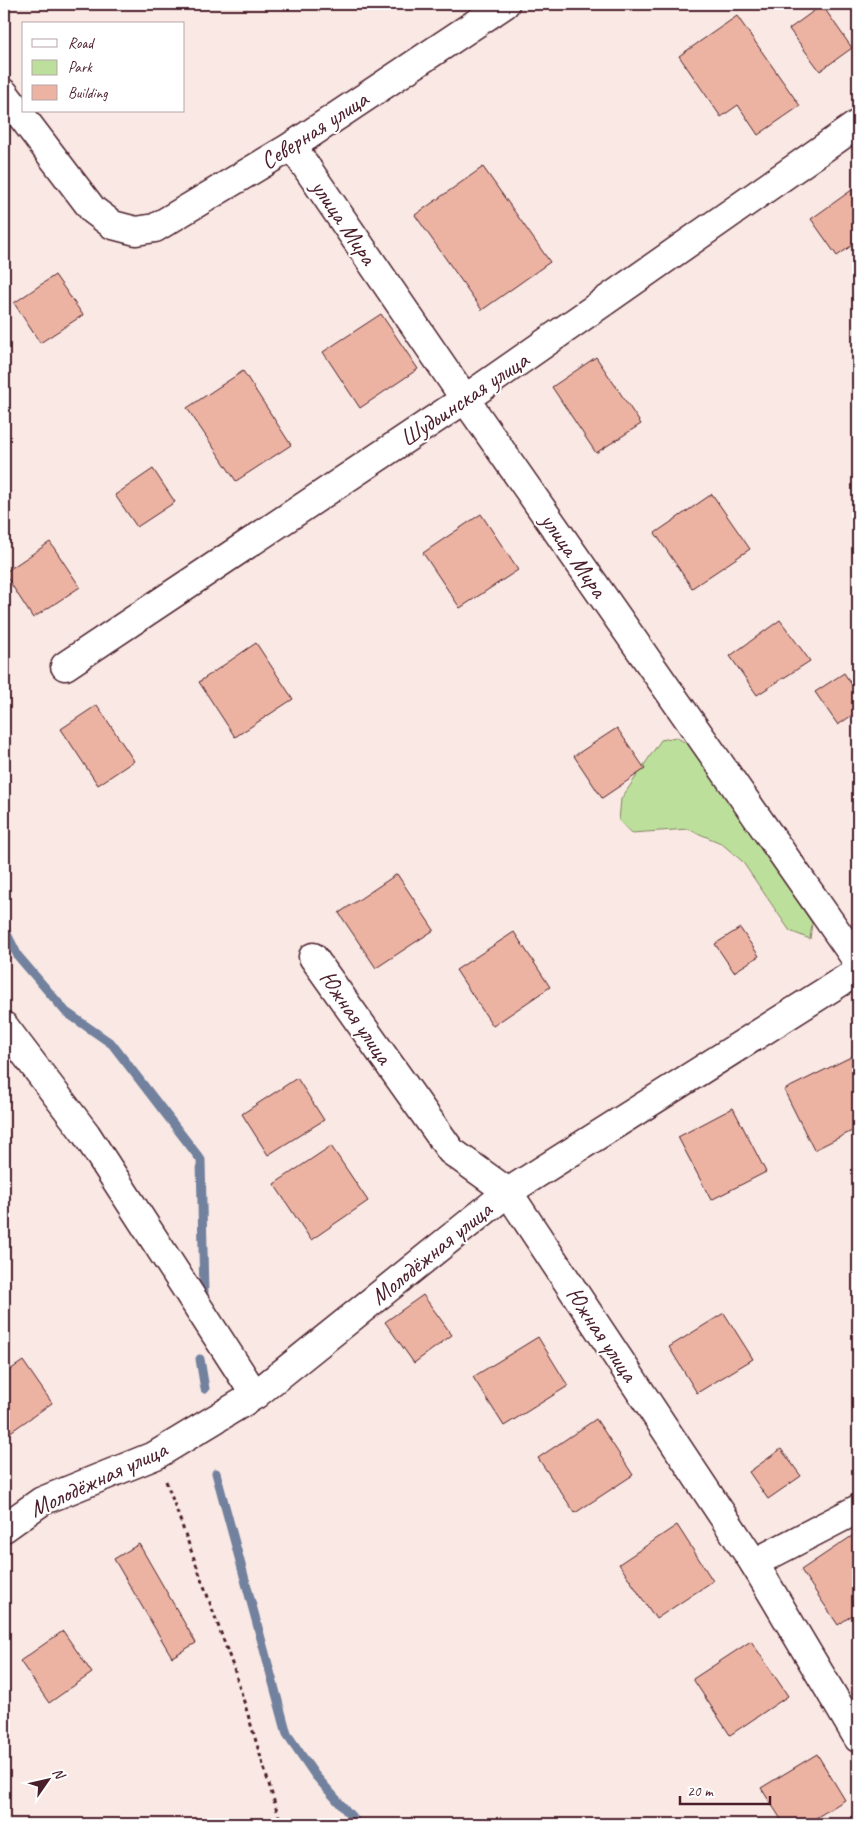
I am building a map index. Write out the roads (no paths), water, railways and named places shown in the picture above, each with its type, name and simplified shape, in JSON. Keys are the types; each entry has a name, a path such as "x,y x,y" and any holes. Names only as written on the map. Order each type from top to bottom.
{"street":[{"name":"Северная улица","path":"4,93 93,210 113,225 136,231 155,228 292,146 505,4"},
{"name":"Шудьинская улица","path":"64,666 465,399 858,124"},
{"name":"улица Мира","path":"292,146 465,399 858,962"},
{"name":"Южная улица","path":"314,957 451,1151 508,1192 754,1563 858,1738"},
{"name":"Молодёжная улица","path":"4,1528 42,1500 156,1455 255,1395 508,1192 858,971"},
{"path":"4,1026 86,1134 255,1395"},
{"path":"754,1563 858,1509"}],"waterway":[{"path":"4,928 18,956 66,1012 112,1044 201,1160 204,1294"},
{"path":"200,1359 205,1389"},
{"path":"216,1473 287,1734 315,1775 358,1824"}]}
